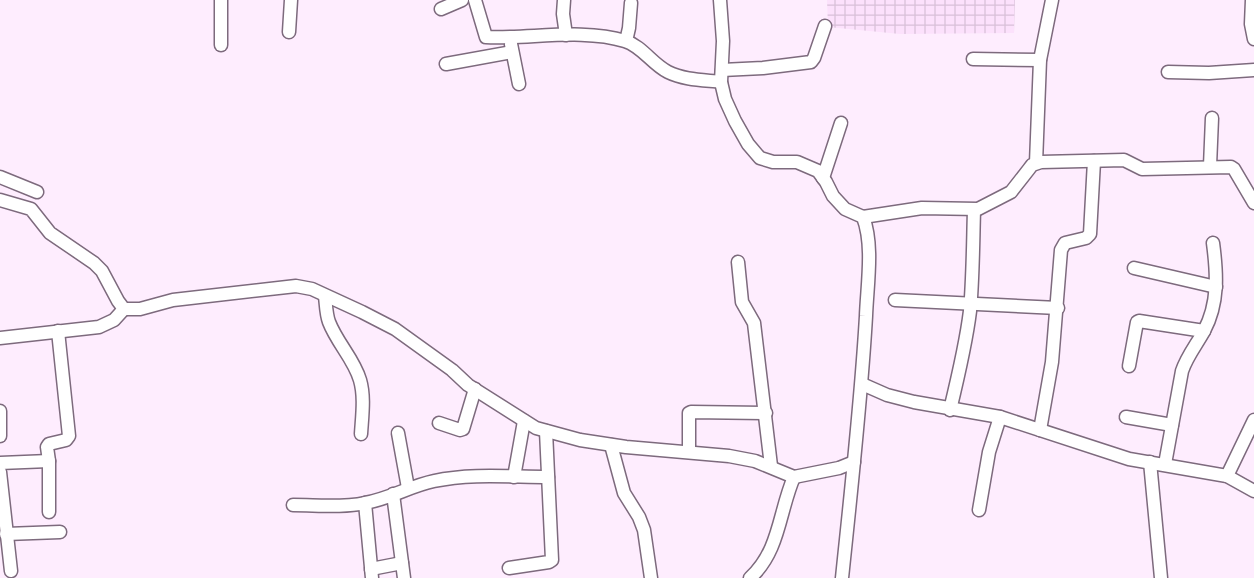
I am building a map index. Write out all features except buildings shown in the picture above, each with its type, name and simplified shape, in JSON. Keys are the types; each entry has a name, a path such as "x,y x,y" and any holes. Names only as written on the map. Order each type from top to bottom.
{"street":[{"path":"221,0 221,45"},
{"path":"289,32 291,0"},
{"path":"441,9 462,0"},
{"path":"475,0 485,36 566,35 611,37 633,44 667,72 689,78 721,76 811,62 825,26"},
{"path":"564,0 563,14 566,35"},
{"path":"720,0 723,41 721,76 725,99 748,144 760,158 773,162 796,162 818,171 833,196 845,209 863,217 922,208 974,210 1011,192 1036,163 1124,160 1142,169 1226,166 1234,169 1254,203"},
{"path":"1036,163 1040,60 1052,0"},
{"path":"1252,0 1251,24 1254,39"},
{"path":"626,41 631,3"},
{"path":"510,37 519,84"},
{"path":"446,64 512,52"},
{"path":"973,59 1040,60"},
{"path":"1168,72 1209,73 1254,70"},
{"path":"1210,166 1212,118"},
{"path":"823,178 841,123"},
{"path":"1040,430 1052,362 1062,246 1065,243 1086,238 1090,234 1094,161"},
{"path":"0,177 37,192"},
{"path":"0,200 31,209 37,215 46,231 94,262 102,271 124,309 130,310 173,300 296,286 312,289 395,329 475,389 536,428 580,440 611,445 729,456 771,466 794,477 839,468 854,462"},
{"path":"950,410 964,351 970,304 974,210"},
{"path":"842,578 862,384 868,272 868,241 863,217"},
{"path":"1165,464 1182,371 1213,310 1216,269 1213,243"},
{"path":"738,262 742,302 754,323 771,466"},
{"path":"1134,268 1216,287"},
{"path":"325,296 331,328 357,370 361,381 361,434"},
{"path":"895,300 1058,308"},
{"path":"0,338 99,327 114,320 124,309"},
{"path":"1129,366 1137,322 1204,331"},
{"path":"49,512 49,461 47,447 49,444 66,440 69,436 58,331"},
{"path":"862,384 887,395 950,410 1000,417 1129,459 1228,476 1254,491"},
{"path":"439,423 460,430 463,429 475,389"},
{"path":"0,411 0,436"},
{"path":"689,451 689,413 691,412 766,413"},
{"path":"979,510 989,452 1000,417"},
{"path":"1126,418 1172,425"},
{"path":"1228,476 1254,420"},
{"path":"514,477 524,421"},
{"path":"509,568 552,560 546,431"},
{"path":"398,433 408,488"},
{"path":"611,445 624,494 639,517 644,530 651,578"},
{"path":"0,463 49,461"},
{"path":"1150,462 1161,578"},
{"path":"0,472 2,507 11,571"},
{"path":"293,505 348,506 366,503 408,488 454,478 548,477"},
{"path":"750,578 758,571 770,551 782,522 787,494 794,477"},
{"path":"393,494 404,578"},
{"path":"366,503 372,576 402,563"},
{"path":"6,534 60,532"}],"shaded area":[{"path":"827,0 1015,0 1014,33 900,34 828,27"}]}
